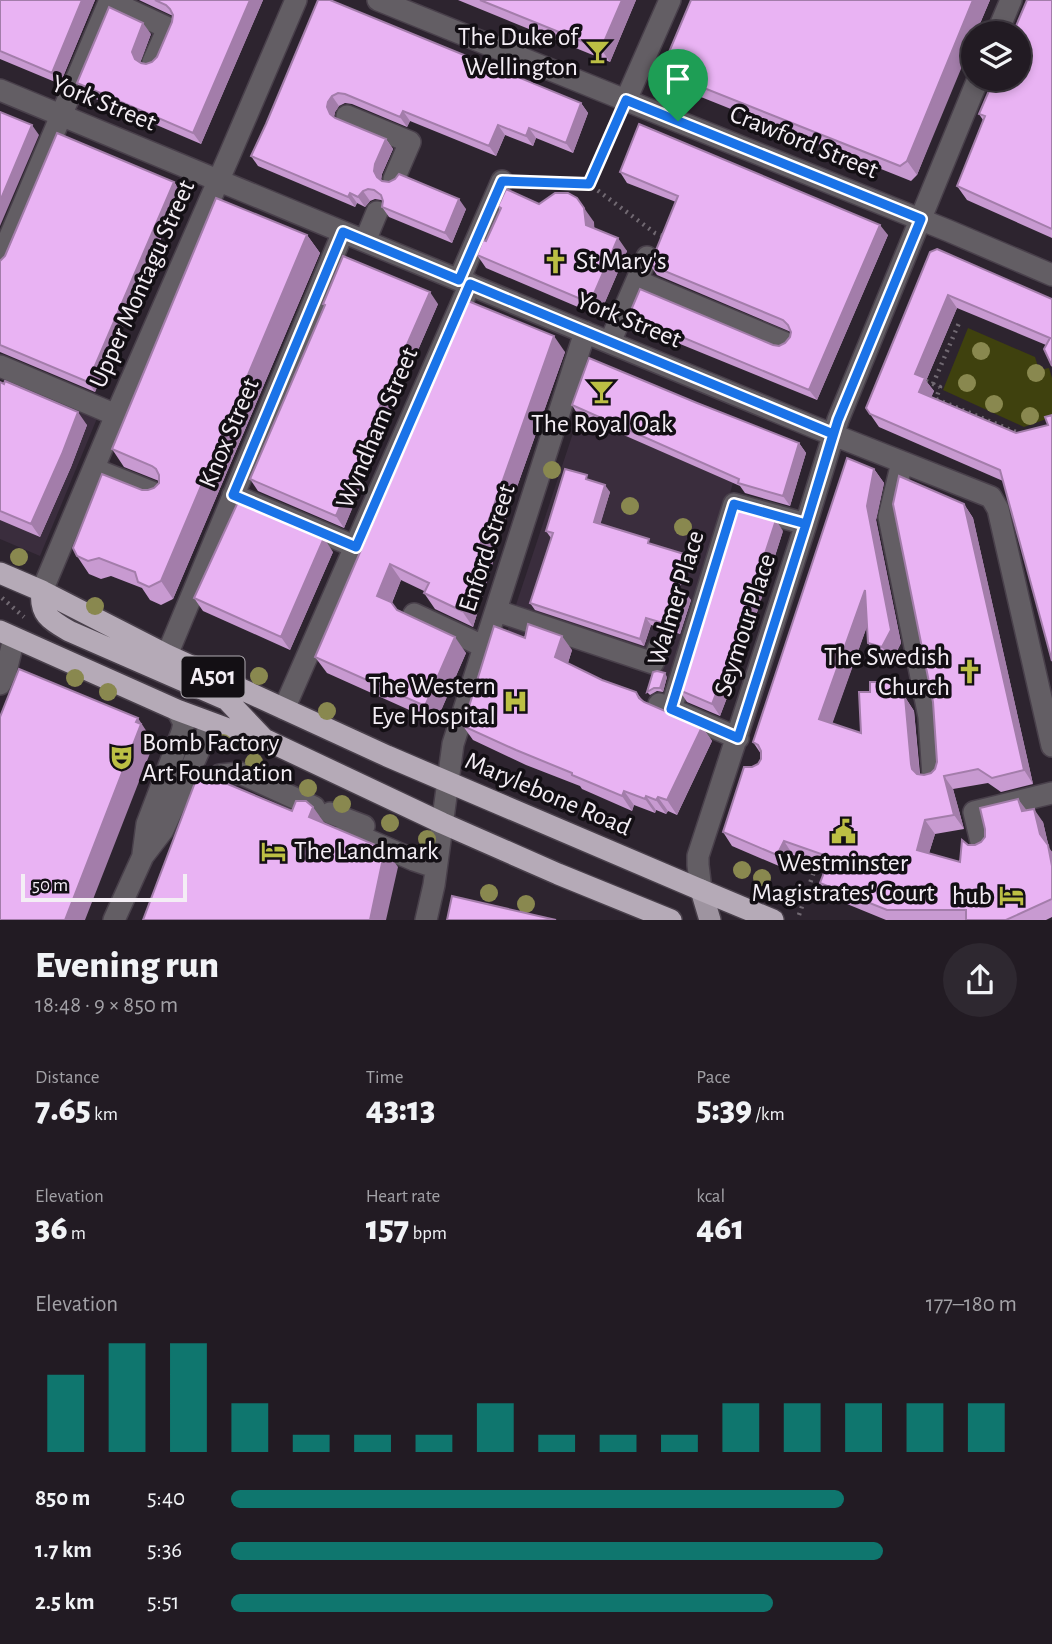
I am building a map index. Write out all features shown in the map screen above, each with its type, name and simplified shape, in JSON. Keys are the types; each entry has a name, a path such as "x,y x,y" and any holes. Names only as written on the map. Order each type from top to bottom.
{"highway":[{"name":"Marylebone Road","path":"0,573 284,709 701,891 773,919"},
{"path":"42,591 45,614 58,625 227,700 264,739"},
{"path":"0,621 7,634"},
{"name":"A501","path":"7,634 177,710 242,734 264,739 442,823 648,915 671,919"}],"main road":[{"name":"Seymour Place","path":"701,891 710,919"}],"street":[{"name":"Upper Montagu Street","path":"42,591 296,0"},
{"name":"Crawford Street","path":"378,0 921,219 1052,275"},
{"path":"626,100 670,0"},
{"path":"1002,21 1011,0"},
{"path":"0,260 105,3 172,24 153,62"},
{"name":"York Street","path":"0,90 991,497 998,509 1052,746"},
{"name":"Seymour Place","path":"701,891 698,856 741,762 738,738 833,434 973,91"},
{"path":"347,116 410,142 394,179"},
{"name":"Wyndham Street","path":"284,709 356,547 464,282 502,181"},
{"path":"365,241 377,212"},
{"name":"Knox Street","path":"167,655 343,232"},
{"path":"610,342 647,257"},
{"path":"637,281 785,343"},
{"name":"Enford Street","path":"426,919 434,885 453,744 585,332"},
{"path":"0,366 116,415"},
{"path":"902,462 889,517 929,717 933,776"},
{"path":"93,469 159,495"},
{"path":"233,495 356,547"},
{"name":"Walmer Place","path":"738,738 664,706 734,504 806,524"},
{"path":"496,611 653,663 658,649"},
{"path":"414,614 485,647"},
{"path":"0,684 6,671 7,634"},
{"path":"143,856 147,824 182,732 184,723 177,710"},
{"path":"114,919 143,856 163,830 206,735 219,726"},
{"path":"187,777 240,773 322,810 397,839 411,858"},
{"path":"219,775 279,803"},
{"path":"982,846 974,811 1052,793"},
{"path":"345,830 435,867"}],"path":[{"path":"589,184 626,100"},
{"path":"502,181 589,184 655,233 672,240"},
{"path":"933,384 960,323"},
{"path":"926,381 940,387 936,399 1026,436"},
{"path":"799,915 817,863"}],"shaded area":[{"path":"968,328 1035,357 1039,370 1049,368 1052,378 1052,425 1049,418 1024,427 943,390"},
{"path":"0,384 34,398 37,391 98,416 40,556 0,539"},
{"path":"579,415 733,483 675,680 562,640 504,641"}],"building":[{"path":"0,0 82,0 52,73 0,51"},
{"path":"155,0 250,0 193,133 77,83 109,7 143,23 132,52 135,59 146,64 157,57 173,15 166,5"},
{"path":"318,0 330,0 581,103 566,143 529,128 526,136 498,125 489,146 403,111 400,117 345,94 332,96 327,107 335,118 386,139 375,164 377,177 389,182 399,174 459,199 445,233 382,207 381,195 374,190 363,191 358,197 350,193 348,197 251,156"},
{"path":"480,0 622,0 601,49"},
{"path":"691,0 973,0 964,21 961,21 961,29 907,161 900,166 661,71"},
{"path":"1027,0 1052,0 1052,229 957,186 985,116 979,114 989,91 1031,91 1031,21 1018,21"},
{"path":"0,112 32,125 0,201"},
{"path":"639,124 880,225 809,390 629,315 640,289 773,345 785,343 791,332 783,320 650,265 678,196 620,172"},
{"path":"57,133 174,182 88,382 0,345 0,261 5,256"},
{"name":"St Mary's","path":"506,189 539,204 555,193 568,193 577,198 584,208 586,225 618,238 590,303 477,255 501,208 498,206"},
{"path":"216,198 307,235 161,581 149,587 138,582 135,572 99,558 88,561 77,556 73,548 102,474 142,490 154,488 159,483 159,475 152,466 112,449"},
{"path":"937,249 1052,299 1052,366 1044,349 1050,338 948,295 915,374 925,378 919,392 1016,433 1048,425 1045,417 1052,415 1052,661 1000,470 870,414 866,408 930,252"},
{"path":"343,256 430,292 373,422 375,423 336,516 250,479 325,305 323,304"},
{"path":"468,301 554,336 480,545 482,546 462,611 424,593 429,583 390,564 377,596 391,602 397,610 455,637 425,706 315,657"},
{"path":"589,358 799,443 783,496 738,483 739,479 572,405"},
{"path":"5,381 78,412 31,524 0,511 0,382 4,384"},
{"path":"847,458 874,469 867,506 891,630 882,647 868,643 865,590 819,719 861,733 859,692 870,692 870,682 893,682 893,697 905,697 912,769 917,774 924,775 935,769 937,762 933,702 893,504 899,476 964,504 1024,770 992,778 978,769 944,776 954,815 925,820 917,850 960,862 962,840 968,845 975,845 985,837 980,808 1018,799 1022,811 1034,809 1040,834 1048,845 1052,866 1052,899 1006,920 966,920 966,910 887,910 820,883 830,857 784,841 777,855 723,832 744,767 752,767 761,759 761,751 753,742"},
{"path":"565,469 587,475 586,479 605,485 594,522 649,539 648,543 684,554 673,589 686,593 676,627 646,618 640,639 530,603 553,533 546,531"},
{"path":"238,502 324,538 281,637 194,598"},
{"path":"735,509 776,520 736,642 712,704 679,690"},
{"path":"528,624 562,636 555,657 602,680 636,692 644,702 702,727 667,800 646,796 645,799 624,791 622,796 463,726 494,626 525,638"},
{"path":"19,669 138,718 136,722 141,724 65,920 0,920 0,717"},
{"path":"653,672 665,673 660,688 647,692"},
{"name":"The Landmark","path":"199,772 292,811 296,801 306,801 313,807 309,817 385,849 370,920 143,920"},
{"path":"452,896 556,920 447,920"}],"place":[{"name":"The Duke of Wellington","path":"598,52"},
{"name":"St Mary's","path":"556,261"},
{"name":"The Royal Oak","path":"602,392"},
{"name":"The Swedish Church","path":"970,672"},
{"name":"The Western Eye Hospital","path":"516,701"},
{"name":"Bomb Factory Art Foundation","path":"122,758"},
{"name":"Westminster Magistrates' Court","path":"843,831"},
{"name":"The Landmark","path":"274,851"},
{"name":"hub","path":"1012,896"}],"route":[{"path":"678,121 626,100 589,184 502,181 459,280 343,232 233,495 356,547 470,284 833,434 823,467 806,524 738,738 671,709 734,504 806,524 838,420 921,219 678,121"}]}
